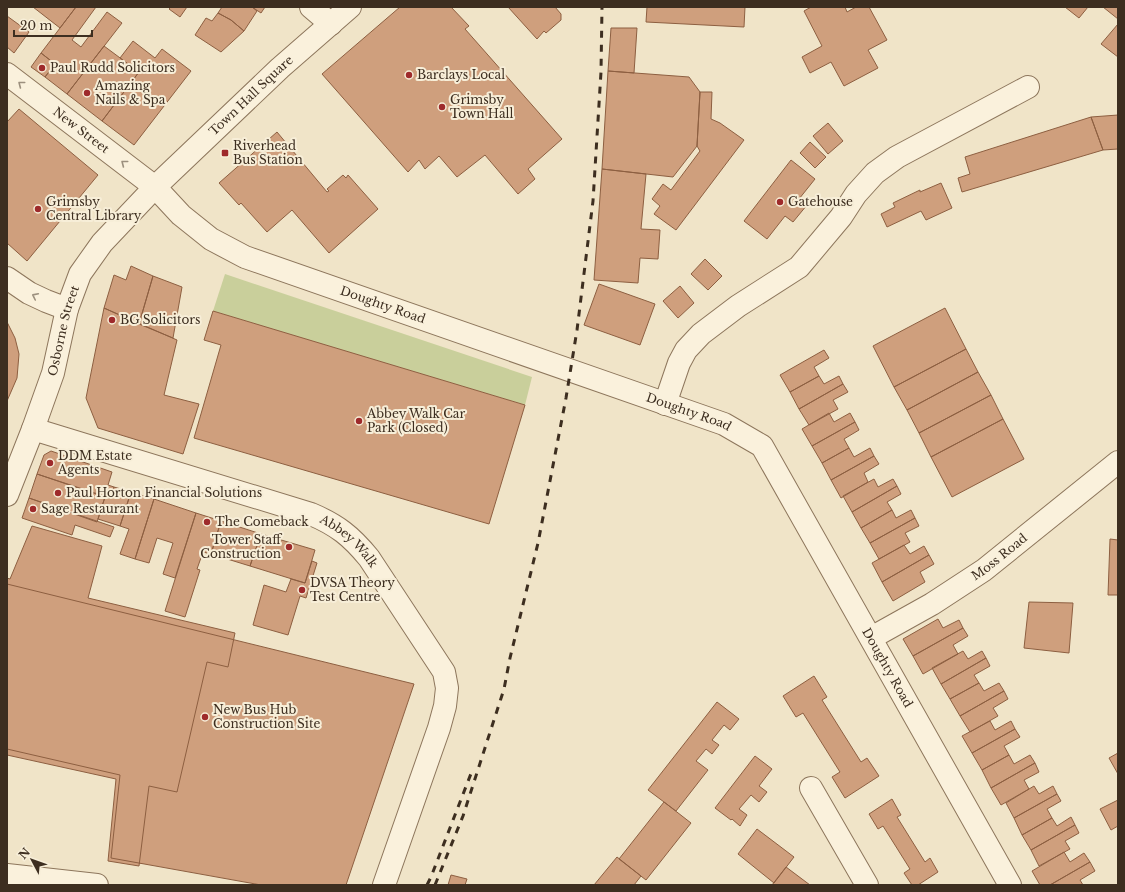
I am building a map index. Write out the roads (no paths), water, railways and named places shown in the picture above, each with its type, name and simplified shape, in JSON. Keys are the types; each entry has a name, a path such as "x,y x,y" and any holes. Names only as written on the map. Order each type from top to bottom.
{"street":[{"path":"311,7 331,24"},
{"name":"Town Hall Square","path":"155,187 280,68 350,7"},
{"name":"New Street","path":"7,74 155,187"},
{"path":"665,404 679,363 686,350 701,334 738,306 799,267 841,216 856,194 875,173 897,156 1028,87"},
{"name":"Osborne Street","path":"7,494 33,430 53,373 67,309 80,274 102,243 155,187"},
{"name":"Doughty Road","path":"155,187 181,215 211,239 244,257 724,424 762,446 1010,885"},
{"path":"7,278 29,293 67,309"},
{"name":"Abbey Walk","path":"33,430 311,514 330,522 346,533 358,544 369,558 444,672 447,688 445,706 439,728 384,885"},
{"name":"Moss Road","path":"871,638 932,604 984,570 1118,462"},
{"path":"811,788 867,885"},
{"path":"7,875 97,885"}],"railway":[{"path":"435,885 463,816 504,689 538,543 566,398 577,330 593,201 601,72 602,7"},
{"path":"427,885 472,771"}],"place":[{"name":"Paul Rudd Solicitors","path":"42,68"},
{"name":"Barclays Local","path":"409,75"},
{"name":"Amazing Nails & Spa","path":"87,93"},
{"name":"Grimsby Town Hall","path":"442,107"},
{"name":"Riverhead Bus Station","path":"225,153"},
{"name":"Gatehouse","path":"780,202"},
{"name":"Grimsby Central Library","path":"38,209"},
{"name":"BG Solicitors","path":"112,320"},
{"name":"Abbey Walk Car Park (Closed)","path":"359,421"},
{"name":"DDM Estate Agents","path":"50,463"},
{"name":"Paul Horton Financial Solutions","path":"58,493"},
{"name":"Sage Restaurant","path":"33,509"},
{"name":"The Comeback","path":"207,522"},
{"name":"Tower Staff Construction","path":"289,547"},
{"name":"DVSA Theory Test Centre","path":"302,590"},
{"name":"New Bus Hub Construction Site","path":"205,717"}]}
